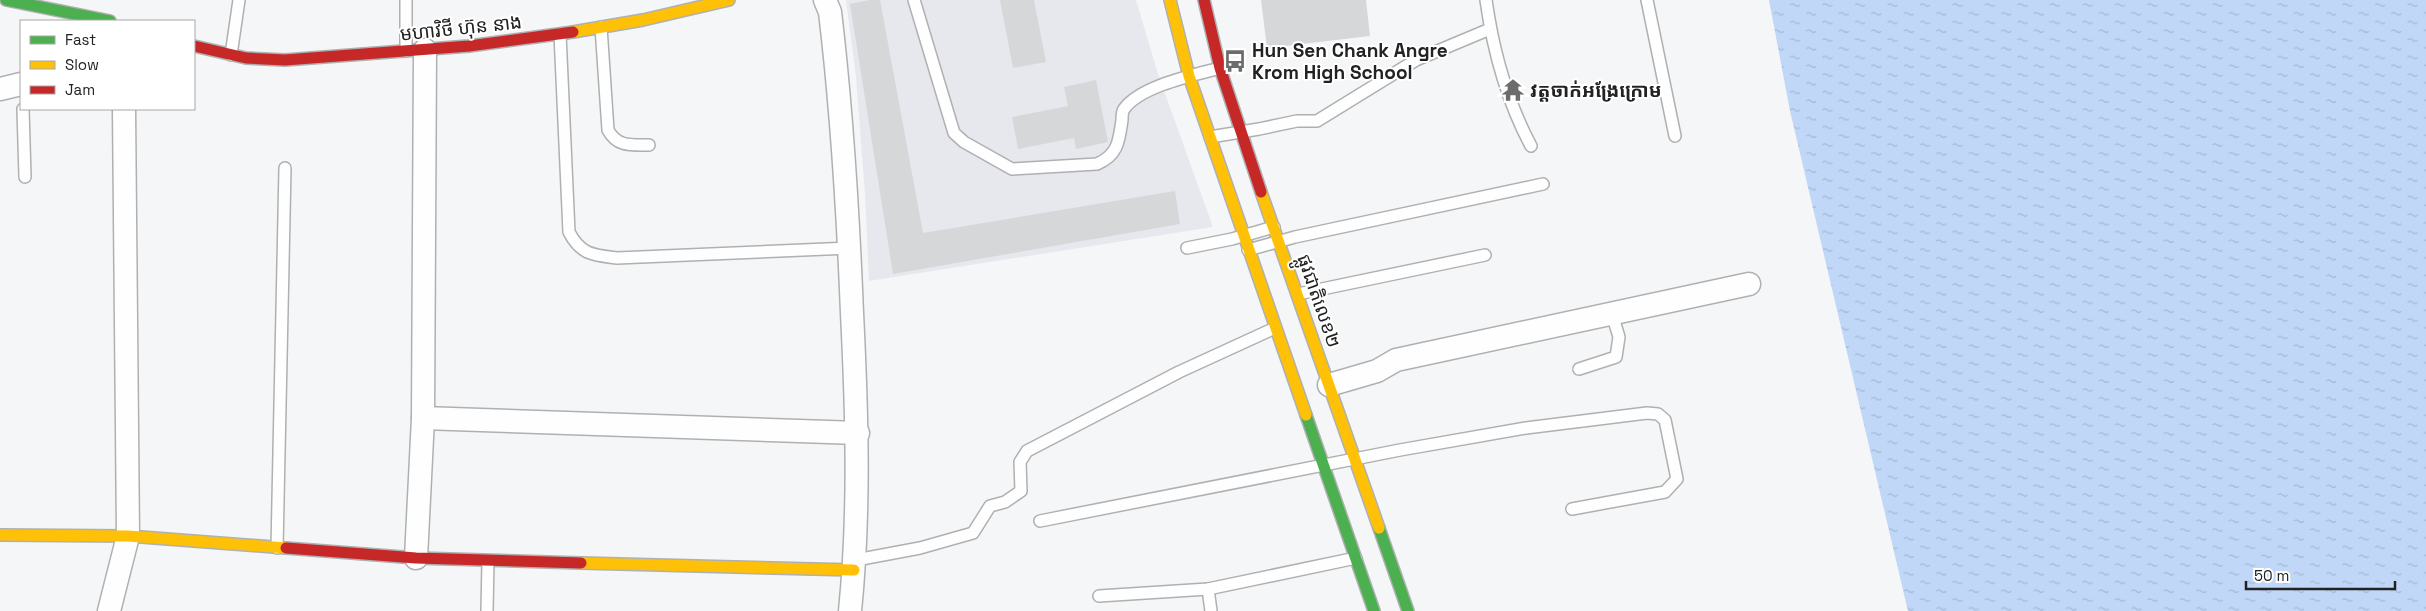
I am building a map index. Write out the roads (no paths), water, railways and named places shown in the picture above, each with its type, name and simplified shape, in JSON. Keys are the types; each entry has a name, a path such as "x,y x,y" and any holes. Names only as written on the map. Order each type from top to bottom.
{"main road":[{"path":"6,0 106,20"},
{"name":"មហាវិថី ហ៊ុន នាង","path":"195,46 231,55 267,60 416,50 560,34 601,27 691,5 729,0"},
{"path":"1170,0 1189,76 1374,611"},
{"name":"ផ្លូវជាតិលេខ២","path":"1204,0 1220,68 1240,131 1408,611"},
{"path":"0,535 128,536 416,558 488,561 855,565"}],"street":[{"path":"825,0 830,12 840,98 850,248 858,433 855,565 850,611"},
{"path":"416,50 423,418 416,558"},
{"path":"0,89 20,84"},
{"path":"108,611 128,536 124,110"},
{"path":"1329,385 1376,371 1396,360 1749,284"},
{"path":"423,418 858,433"}],"lane":[{"path":"231,55 239,0"},
{"path":"406,0 416,50"},
{"path":"914,0 954,133 964,142 1012,169 1097,164 1108,159 1115,151 1123,110 1140,94 1189,76 1220,68"},
{"path":"1486,0 1490,29 1516,117 1531,146"},
{"path":"1647,0 1675,136"},
{"path":"601,27 608,130 613,140 622,145 649,145"},
{"path":"1210,137 1240,131 1259,130 1297,121 1317,121 1416,60 1490,29"},
{"path":"560,34 569,232 575,244 590,254 617,258 850,248"},
{"path":"23,110 25,177"},
{"path":"277,548 285,168"},
{"path":"1248,250 1279,241 1543,184"},
{"path":"1187,248 1274,227"},
{"path":"1298,294 1486,255"},
{"path":"1579,369 1616,357 1619,337 1612,314"},
{"path":"855,565 973,533 990,506 1005,502 1021,491 1020,462 1027,451 1179,372 1275,328"},
{"path":"1040,521 1322,464 1526,428 1648,413 1658,414 1665,420 1677,479 1673,485 1665,492 1572,509"},
{"path":"1099,596 1208,589 1356,558"},
{"path":"487,611 488,561"},
{"path":"1208,589 1211,611"}],"water":[{"path":"1769,0 2426,0 2426,611 1908,611 1790,111"}],"place":[{"name":"Hun Sen Chank Angre Krom High School","path":"1235,61"},
{"name":"វត្តចាក់អង្រែក្រោម","path":"1513,90"}]}
